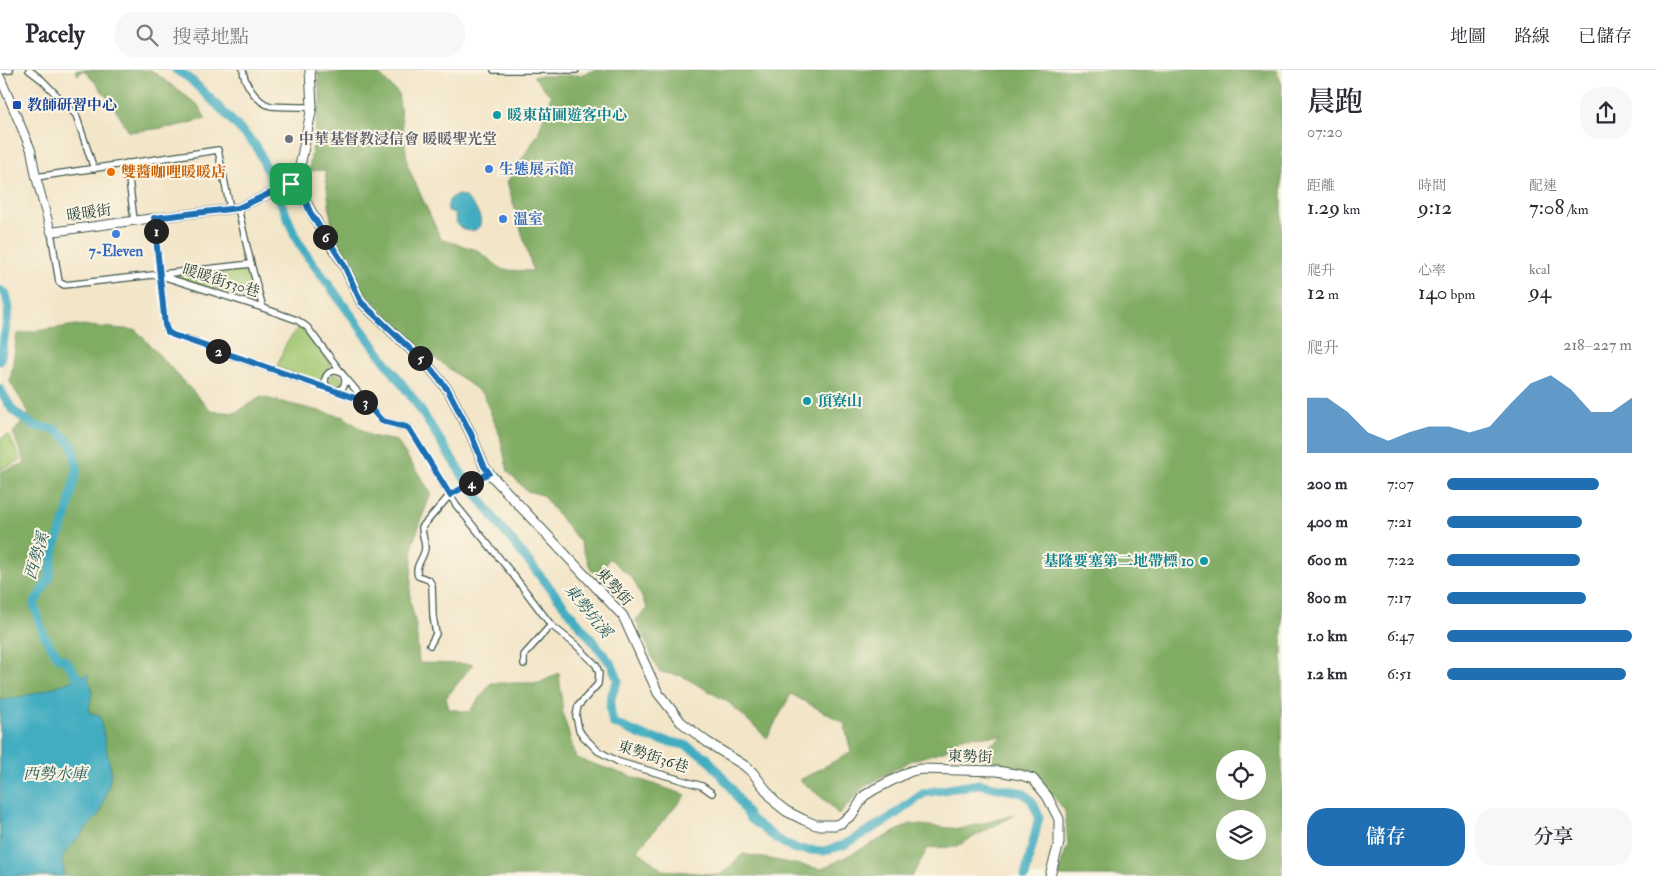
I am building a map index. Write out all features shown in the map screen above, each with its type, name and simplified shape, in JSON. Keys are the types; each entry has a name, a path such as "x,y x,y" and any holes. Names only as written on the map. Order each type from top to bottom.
{"main road":[{"path":"294,183 312,107 310,70"},
{"name":"東勢街","path":"294,183 310,212 343,263 361,302 431,369 448,390 471,434 484,466 485,475 623,616 658,693 681,722 707,742 745,766 753,773 776,803 786,811 816,825 835,825 841,823 853,814 864,796 869,792 911,771 921,769 996,771 1021,774 1033,779 1047,796 1059,819 1059,843 1050,876"}],"street":[{"path":"0,70 10,70"},
{"path":"30,70 76,115 94,169"},
{"path":"243,70 244,80 255,95 270,106 312,107"},
{"path":"494,70 576,70"},
{"name":"暖暖街","path":"0,77 31,150 36,177 51,232 234,208 261,199 294,183"},
{"path":"36,177 218,150 263,308"},
{"path":"126,163 134,220"},
{"path":"154,218 165,325 168,332 364,401"},
{"name":"暖暖街530巷","path":"51,232 59,282 64,285 160,275 298,320 307,327 343,375 382,421 406,427 410,430 453,494"},
{"path":"160,275 251,264"},
{"path":"334,371 343,375 344,386 341,389 332,389 326,379 328,373 334,371"},
{"path":"430,645 436,634 433,616 432,585 429,580 418,576 416,571 425,548 422,527 453,494 485,475"},
{"name":"東勢街36巷","path":"453,494 456,505 551,625 591,659 599,673 598,684 578,706 576,716 579,730 583,736 598,751 619,762 702,786 712,793"},
{"path":"524,664 524,655 551,625"}],"green space":[{"path":"75,70 84,70 78,75"},
{"path":"84,70 151,70 198,105 206,119 172,127 129,132 108,99"},
{"path":"594,70 1276,70 1282,84 1282,876 1057,876 1068,845 1065,811 1036,773 986,764 988,746 1004,736 961,737 946,750 910,761 864,787 839,815 827,802 800,780 851,752 844,723 791,694 767,738 728,702 682,676 659,672 636,620 647,608 633,579 609,558 602,575 591,570 580,542 542,495 527,491 508,472 500,436 483,394 420,347 355,284 331,221 325,170 309,171 320,99 318,73 378,73 398,93 408,167 441,239 477,250 503,270 533,271 507,182 538,134 551,96 533,76 580,75"},
{"path":"249,268 258,302 171,276"},
{"path":"76,325 136,330 211,411 235,413 261,397 344,417 371,436 397,441 431,493 413,543 410,600 416,625 419,663 473,664 446,698 449,709 469,712 491,683 539,683 559,673 563,714 576,758 686,795 637,850 663,870 720,875 743,854 822,869 910,824 960,829 1015,815 955,847 928,848 912,876 0,876 0,472 25,463 13,433 29,413 10,382 17,334"},
{"path":"299,325 330,362 330,368 320,381 277,367 285,346"},
{"path":"332,374 338,374 342,381 338,388 332,388 328,384 328,378"},
{"path":"9,435 21,460 0,470 0,439"}],"water":[{"path":"456,195 468,199 479,214 479,227 475,230 464,230 456,221 455,213 448,211 449,201"},
{"name":"西勢水庫","path":"87,674 92,687 89,712 100,716 111,771 100,813 64,854 62,861 64,876 0,876 0,700 44,690"}],"waterway":[{"name":"東勢坑溪","path":"176,70 188,77 257,147 297,240 306,254 416,403 463,476 500,526 612,665 618,680 611,701 613,723 646,737 685,745 706,757 730,786 750,818 777,839 795,849 824,851 844,845 890,818 924,793 979,784 1023,793 1032,801 1039,817 1025,876"},
{"name":"西勢溪","path":"0,290 6,294 9,309 0,361"},
{"name":"西勢溪","path":"0,389 13,411 35,426 57,430 72,444 77,468 67,514 54,549 49,578 34,604 44,636 59,658 66,661 78,678"}],"place":[{"name":"教師研習中心","path":"17,105"},
{"name":"暖東苗圃遊客中心","path":"497,115"},
{"name":"中華基督教浸信會 暖暖聖光堂","path":"289,139"},
{"name":"生態展示館","path":"489,169"},
{"name":"雙醬咖哩暖暖店","path":"111,172"},
{"name":"溫室","path":"503,219"},
{"name":"7-Eleven","path":"116,234"},
{"name":"頂寮山","path":"807,401"},
{"name":"基隆要塞第二地帶標 10","path":"1204,561"}],"route":[{"path":"297,181 310,212 343,263 361,302 431,369 448,390 489,473 450,495 410,430 406,427 382,421 364,401 168,332 165,325 154,218 238,208 291,184 297,181"}]}
